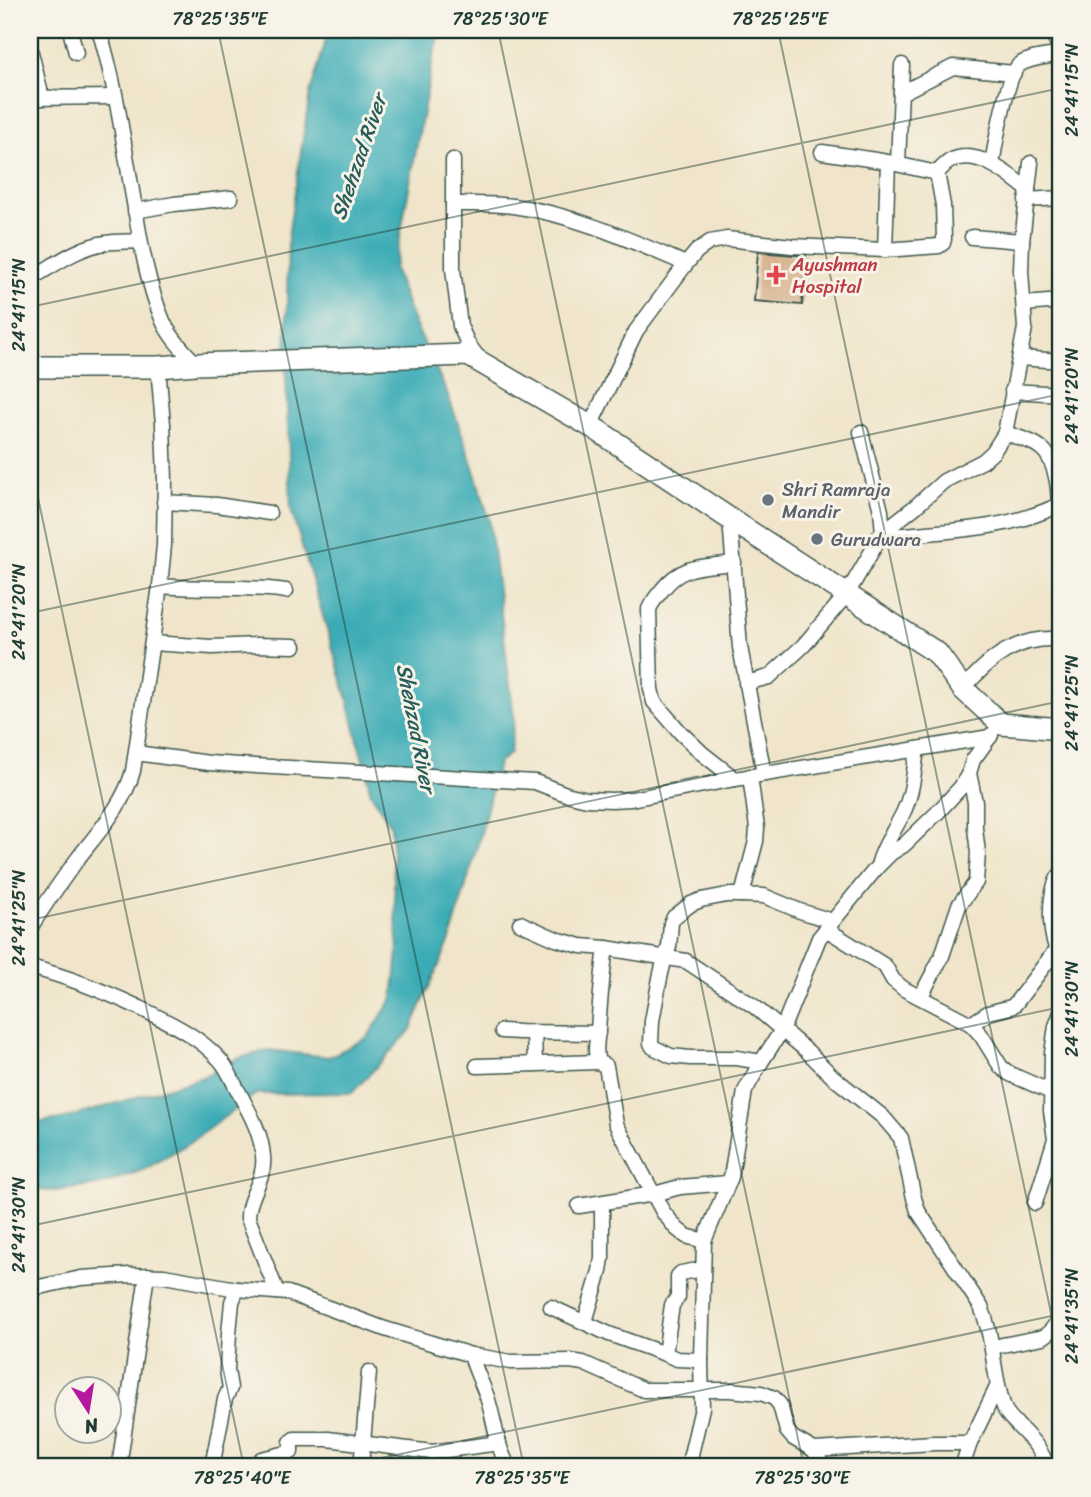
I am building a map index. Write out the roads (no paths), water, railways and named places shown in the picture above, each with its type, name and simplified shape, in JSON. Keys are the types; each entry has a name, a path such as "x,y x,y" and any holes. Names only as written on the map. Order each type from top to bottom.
{"main road":[{"path":"30,367 158,367 196,363 474,358 590,426 937,653 995,730 1061,729"}],"street":[{"path":"70,30 76,53"},
{"path":"99,30 108,60 140,242 152,286 164,323 177,343 196,363"},
{"path":"992,164 1002,109 1014,73 1018,66 1030,60 1061,52 1054,32"},
{"path":"30,48 36,98 115,97"},
{"path":"885,250 902,65"},
{"path":"901,93 953,66 1014,73"},
{"path":"822,152 937,173"},
{"path":"937,173 950,161 966,158 980,160 992,164 1027,195 1061,198"},
{"path":"453,160 453,269 460,326 474,358"},
{"path":"746,683 769,677 803,646 847,594 881,535 944,481 983,461 993,452 1005,433 1025,328 1022,241 1031,163"},
{"path":"590,426 636,331 697,251 710,242 727,239 792,246 885,250 939,246 944,239 943,205 937,173"},
{"path":"135,211 231,198"},
{"path":"453,204 509,205 573,219 686,264"},
{"path":"972,237 1022,241"},
{"path":"30,279 93,246 140,242"},
{"path":"1061,249 1061,257"},
{"path":"1024,304 1061,301"},
{"path":"1020,358 1061,361"},
{"path":"30,928 120,802 128,788 136,753 164,545 163,424 158,367"},
{"path":"1012,391 1061,394"},
{"path":"861,432 881,511 881,535"},
{"path":"881,535 993,527 1042,513 1060,511 1059,481 1049,456 1033,442 1005,433"},
{"path":"164,502 217,505 269,513"},
{"path":"730,519 740,647 757,775 756,841 742,895"},
{"path":"734,562 685,569 671,579 649,609 651,689 654,702 703,754 735,779"},
{"path":"160,586 286,591"},
{"path":"963,688 979,670 1012,646 1050,638 1061,639"},
{"path":"152,643 212,647 293,646"},
{"path":"136,753 209,763 535,782 587,799 612,800 631,799 917,749 995,730"},
{"path":"688,1467 702,1408 704,1241 731,1177 745,1091 782,1030 819,938 878,866 904,845 961,787 973,760 995,730"},
{"path":"878,866 882,851 904,812 912,788 917,749"},
{"path":"921,996 942,956 959,905 976,882 978,853 975,802 969,774"},
{"path":"971,1024 988,1013 1015,1004 1059,953 1051,925 1053,894 1057,878 1061,874"},
{"path":"761,1062 737,1058 671,1056 653,1047 651,1043 652,1021 669,947 671,923 674,917 691,904 727,895 764,896 829,925 885,966 893,980 904,989 971,1024 1001,1067 1010,1074 1051,1092"},
{"path":"520,923 556,939 581,946 686,961 755,1007 833,1077 883,1117 901,1138 918,1211 987,1320 998,1385 1006,1413 1034,1441 1044,1456 1047,1467"},
{"path":"598,1062 595,1054 606,948"},
{"path":"30,967 97,988 167,1021 201,1042 222,1061 261,1138 264,1160 262,1176 248,1211 248,1218 277,1292"},
{"path":"1035,1203 1055,1166 1051,1111 1052,1053 1061,1013"},
{"path":"502,1031 598,1033"},
{"path":"534,1032 535,1064"},
{"path":"477,1066 598,1062 606,1066 616,1124 663,1212 686,1236 704,1241"},
{"path":"579,1206 680,1187 728,1183"},
{"path":"585,1322 602,1258 602,1203"},
{"path":"665,1354 672,1305 678,1297 678,1276 702,1269"},
{"path":"119,1467 148,1275"},
{"path":"30,1289 81,1278 148,1275 237,1289 288,1293 385,1329 471,1355 512,1362 583,1363 645,1390 730,1390 761,1393 774,1398 780,1405 787,1431 793,1438 814,1450 821,1467"},
{"path":"212,1467 225,1399 230,1388 227,1370 229,1333 232,1303 237,1289"},
{"path":"551,1307 609,1334 677,1359 701,1360"},
{"path":"992,1348 1050,1333 1061,1311"},
{"path":"471,1355 487,1396 503,1458 509,1467"},
{"path":"361,1467 369,1373"},
{"path":"962,1467 970,1443 998,1385"},
{"path":"254,1467 261,1459 289,1453 293,1439 328,1439 439,1452 499,1443"},
{"path":"814,1450 970,1443"}],"water":[{"name":"Shehzad River","path":"329,30 441,30 433,58 394,269 414,322 447,393 489,518 514,718 510,753 498,763 450,940 410,1031 352,1093 256,1094 189,1143 145,1169 101,1185 53,1191 30,1189 30,1124 71,1117 203,1077 236,1059 269,1050 329,1057 367,1038 393,998 398,952 391,826 371,793 346,693 291,509 286,375 288,237 310,93"}],"place":[{"name":"Ayushman Hospital","path":"776,275"},
{"name":"Shri Ramraja Mandir","path":"768,500"},
{"name":"Gurudwara","path":"817,539"}]}
